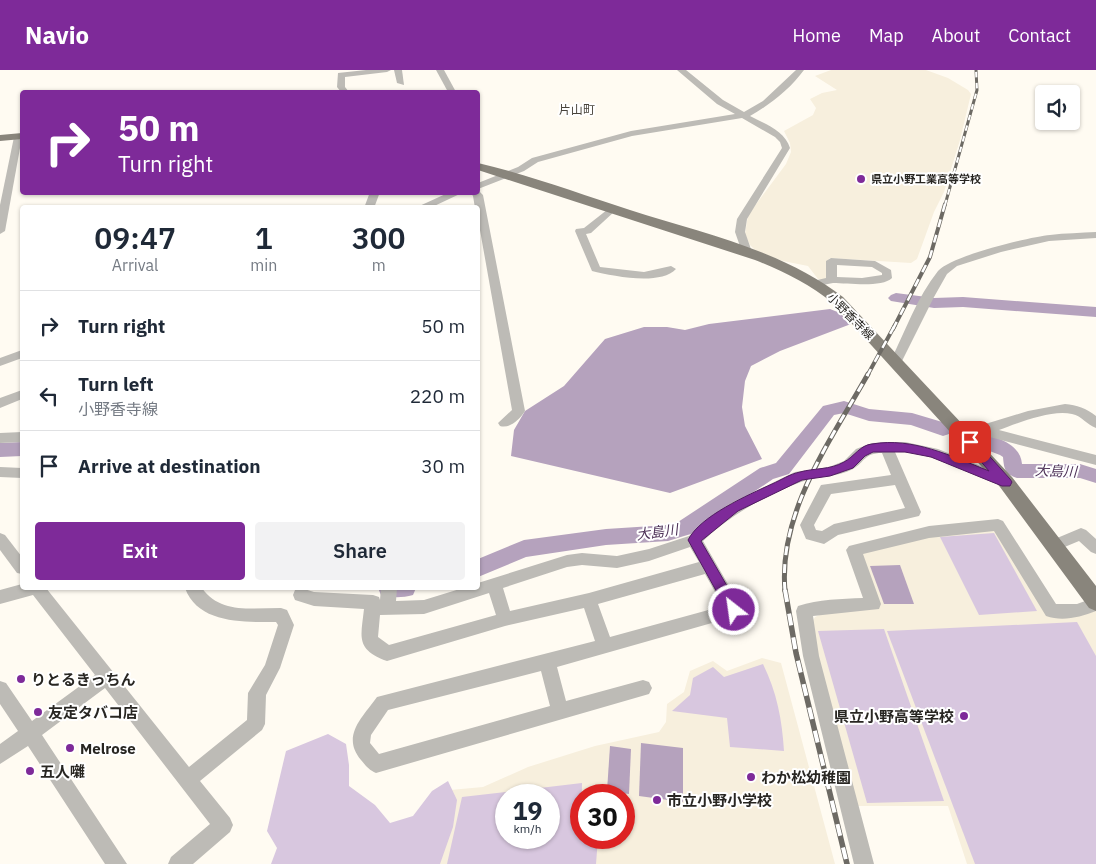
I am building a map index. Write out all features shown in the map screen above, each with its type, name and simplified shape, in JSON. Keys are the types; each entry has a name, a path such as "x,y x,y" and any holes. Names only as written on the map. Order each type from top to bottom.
{"main road":[{"path":"0,138 20,136"},
{"name":"小野香寺線","path":"480,167 747,252 786,266 817,283 838,300 1006,482 1055,545 1096,603"}],"street":[{"path":"343,90 341,75 387,70"},
{"path":"398,70 401,83"},
{"path":"440,70 451,90"},
{"path":"681,70 720,102 778,135 784,141 786,148 742,219 740,232 747,252"},
{"path":"480,185 507,175 536,160 631,134 745,115 766,103 793,79 800,70"},
{"path":"0,231 3,197 20,136"},
{"path":"428,205 452,195"},
{"path":"480,206 519,411 505,424"},
{"path":"612,209 587,231 580,231 596,269 633,276 660,275 671,269"},
{"path":"896,362 925,303 943,272 953,264 998,250 1049,238 1096,235"},
{"path":"817,283 832,280 862,281 887,278 887,272 875,264 831,260 832,280"},
{"path":"0,362 20,355"},
{"path":"0,403 20,395"},
{"path":"982,430 1040,413 1070,408 1083,412 1096,423"},
{"path":"958,428 982,430 1096,460"},
{"path":"0,438 20,437"},
{"path":"886,447 898,479 914,512 834,530 824,538 811,535 807,524 826,489 898,479"},
{"path":"301,595 314,599 372,602 380,607 424,607 567,561 582,559 617,562 649,555 694,540 710,525 734,508 780,485 800,476 830,472 849,465 861,453 872,448 905,448 933,453 1006,482"},
{"path":"0,472 20,473"},
{"path":"864,864 812,656 804,611 825,607 873,604 854,550 929,532 998,525 1052,611 1077,611 1096,603"},
{"path":"1055,545 1081,534 1096,548"},
{"path":"0,539 20,565"},
{"path":"644,688 376,764 361,746 363,732 383,703 546,662 734,610 694,540"},
{"path":"388,590 368,640 387,653 505,619 589,600 709,566"},
{"path":"494,586 505,619"},
{"path":"0,597 28,590"},
{"path":"38,590 222,825 178,864"},
{"path":"187,780 256,724 257,693 272,668 286,625 281,615 235,615 204,604 194,590"},
{"path":"589,600 604,646"},
{"path":"546,662 560,712"},
{"path":"0,755 107,677"},
{"path":"0,689 111,861"}],"shaded area":[{"name":"県立小野工業高等学校","path":"831,70 926,70 948,78 968,90 971,94 960,140 944,192 934,212 917,259 911,263 830,258 827,261 829,277 823,280 818,279 808,266 783,261 756,251 750,245 745,234 748,215 786,164 791,152 790,143 784,131 813,115 816,108 810,99 822,93 837,90 815,76"},
{"path":"830,309 840,313 851,324 780,351 751,366 745,381 742,407 745,426 762,459 670,493 511,456 514,430 525,411 564,386 605,339 644,327 667,327 685,330 709,324"},
{"name":"県立小野高等学校","path":"995,527 1047,614 1096,611 1096,864 967,864 948,806 854,806 810,626 815,617 830,610 878,606 857,552 931,534"},
{"path":"994,533 1037,611 979,615 940,537"},
{"path":"900,565 914,604 884,604 870,566"},
{"path":"1077,622 1096,656 1096,864 975,864 887,631"},
{"path":"884,629 944,801 867,803 818,631"},
{"path":"762,658 781,663 835,864 437,864 450,790 483,787 528,767 595,746 659,732 666,722 667,704 684,692 690,671 713,661 727,671"},
{"path":"763,664 778,706 784,751 730,747 727,718 672,711 690,695 693,678 713,667 724,677"},
{"path":"328,734 346,744 349,786 375,805 390,823 413,816 432,791 448,781 457,800 453,827 440,864 271,864 277,848 267,831 286,751"},
{"path":"641,743 683,748 683,802 639,796"},
{"path":"610,746 631,749 629,784 607,784"},
{"path":"570,784 570,849 597,849 596,864 447,864 462,797 495,793 495,849 560,849 560,786"}],"waterway":[{"path":"896,298 934,303 963,302 1096,312"},
{"name":"大島川","path":"480,567 524,549 606,537 668,533 684,528 767,473 782,469 829,410 844,407 869,415 912,419 943,429"},
{"name":"大島川","path":"972,437 1007,450 1012,455 1013,468 1017,471 1080,471 1096,476"},
{"name":"大島川","path":"0,450 20,449"}],"railway":[{"path":"945,205 977,90 976,70"},
{"path":"893,329 930,257 945,204"},
{"path":"867,376 895,325"},
{"path":"785,590 785,562 790,533 798,505 824,451 868,374"},
{"path":"785,590 796,653 847,864"}],"place":[{"name":"県立小野工業高等学校","path":"861,179"},
{"name":"りとるきっちん","path":"21,679"},
{"name":"友定タバコ店","path":"38,712"},
{"name":"県立小野高等学校","path":"964,716"},
{"name":"Melrose","path":"70,748"},
{"name":"五人囃","path":"30,771"},
{"name":"わか松幼稚園","path":"751,777"},
{"name":"市立小野小学校","path":"657,800"}],"district":[{"name":"片山町","path":"577,109"}],"route":[{"path":"734,610 694,540 710,525 734,508 800,476 830,472 849,465 861,453 872,448 905,448 933,453 958,461 1006,482 970,442"}]}
